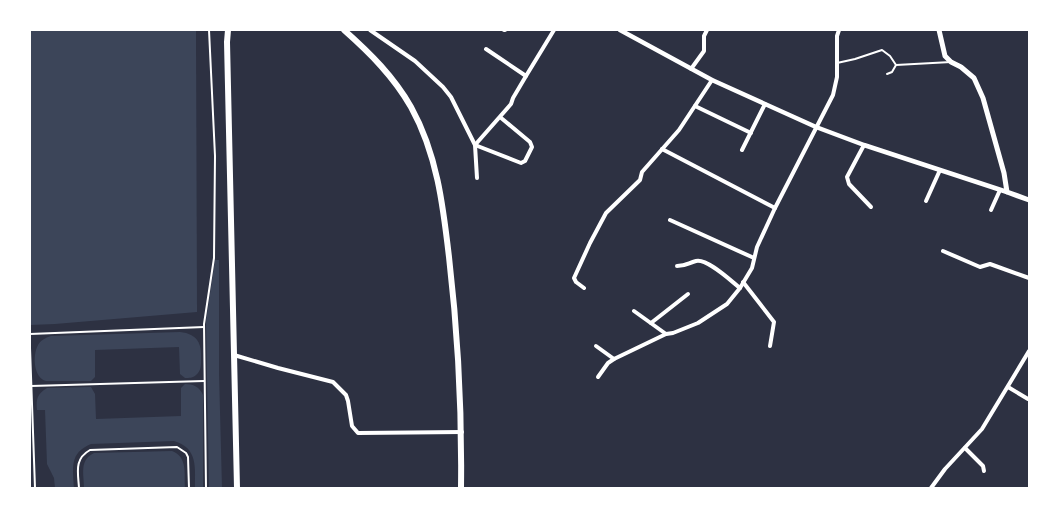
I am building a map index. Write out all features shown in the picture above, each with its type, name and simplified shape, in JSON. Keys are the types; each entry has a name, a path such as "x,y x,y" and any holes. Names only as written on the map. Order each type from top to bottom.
{"highway":[{"path":"228,30 237,488"},
{"path":"344,30 368,51 401,91 419,124 435,169 441,197 452,279 456,328 462,432 461,488"}],"main road":[{"path":"939,30 946,56 951,62 961,67 974,78 983,98 1004,173 1007,192 1029,200"}],"street":[{"path":"370,30 415,61 451,97 475,145 477,178"},
{"path":"475,145 511,104 554,30"},
{"path":"620,30 712,80 816,127 864,145 1007,192"},
{"path":"691,69 704,51 704,36 707,30"},
{"path":"598,377 608,363 614,359 666,334 698,323 727,304 740,288 752,268 757,247 775,208 833,95 837,77 839,30"},
{"path":"486,49 526,76"},
{"path":"584,288 574,278 606,213 640,180 642,172 679,130 712,80"},
{"path":"742,150 765,104"},
{"path":"695,106 751,134"},
{"path":"475,145 521,163 525,161 532,147 530,142 500,117"},
{"path":"864,145 847,178 849,184 871,207"},
{"path":"662,149 775,208"},
{"path":"926,201 940,170"},
{"path":"991,210 1000,190"},
{"path":"670,220 754,258"},
{"path":"943,252 980,266 990,264 1029,278"},
{"path":"677,266 684,266 698,260 707,263 740,288"},
{"path":"744,282 774,322 770,346"},
{"path":"651,323 688,294"},
{"path":"634,311 666,334"},
{"path":"596,346 614,359"},
{"path":"932,488 944,470 982,429 1029,351"},
{"path":"234,355 333,382 346,394 352,426 358,433 462,432"},
{"path":"1008,387 1028,399"},
{"path":"965,448 983,466 984,471"}],"lane":[{"path":"206,488 204,327 214,258 215,156 209,30"},
{"path":"837,63 882,50 890,56 896,65"},
{"path":"896,65 951,62"},
{"path":"886,74 892,72 896,65"},
{"path":"30,334 204,327"},
{"path":"30,348 35,488"},
{"path":"31,386 205,381"},
{"path":"79,488 79,460 90,450 177,447 186,453 188,457 189,488"}],"shaded area":[{"path":"30,30 196,30 197,312 30,325"},
{"path":"215,260 219,260 222,488 209,488 206,321"},
{"path":"180,332 195,338 201,349 200,370 191,378 185,378 180,374 179,347 95,350 95,377 91,381 46,381 39,376 35,366 35,355 38,345 43,339 51,336"},
{"path":"185,384 196,386 203,395 203,488 195,488 195,466 191,453 182,444 174,441 91,444 79,452 74,462 74,488 55,488 54,478 47,464 45,410 37,410 38,397 41,392 47,388 91,387 95,394 96,419 181,416 181,388"},
{"path":"172,451 181,457 183,462 185,488 84,488 84,463 94,453"}]}
